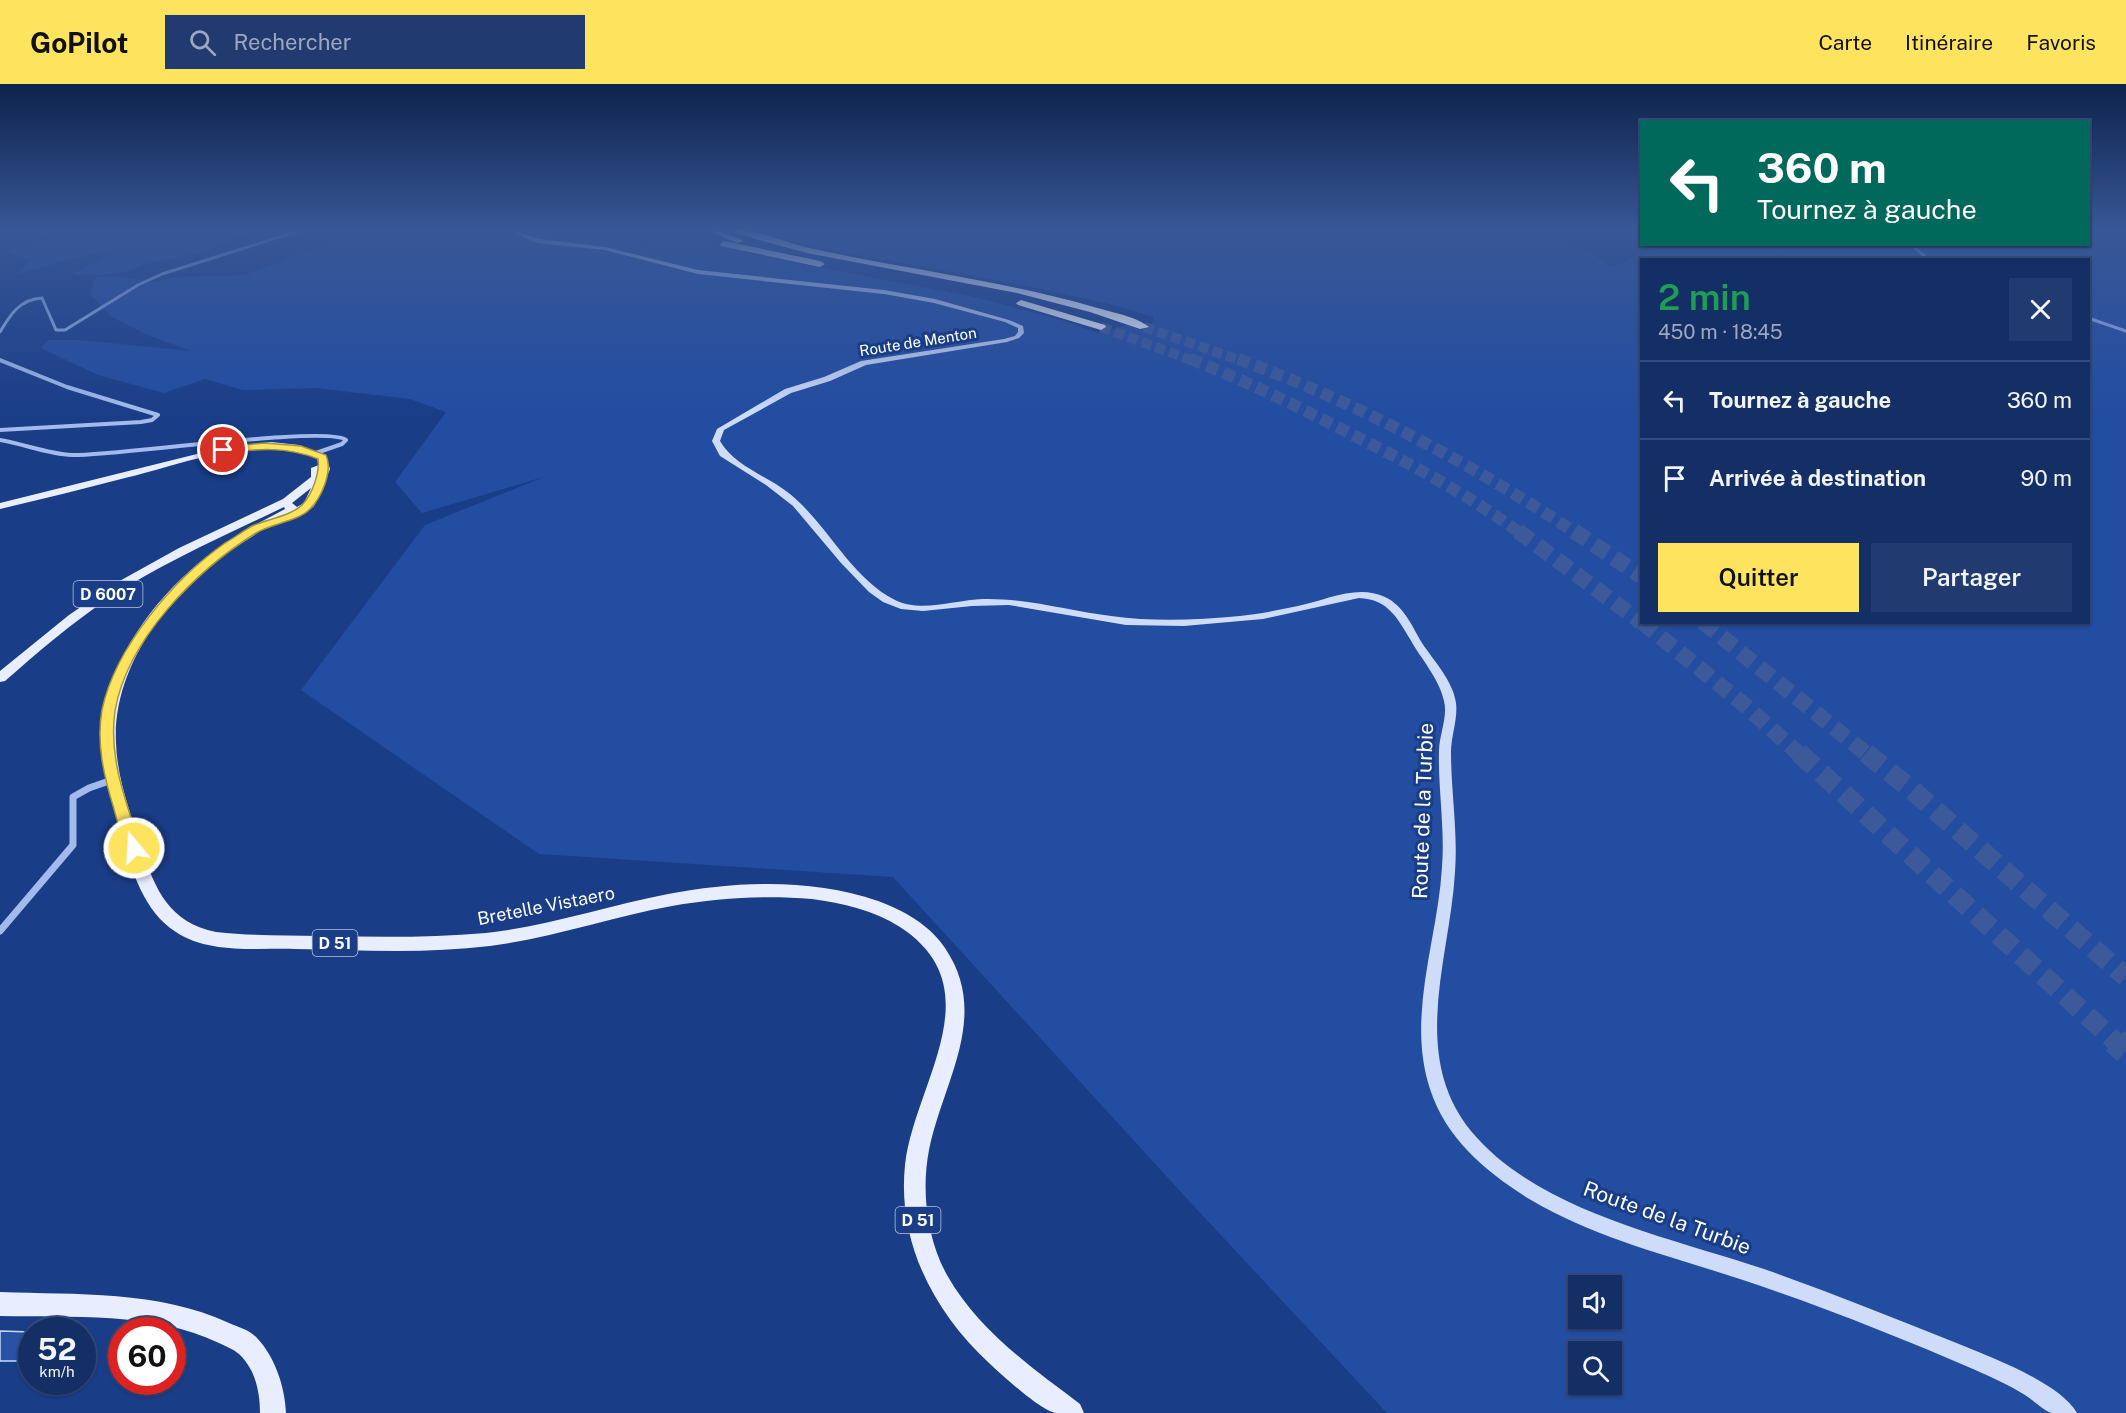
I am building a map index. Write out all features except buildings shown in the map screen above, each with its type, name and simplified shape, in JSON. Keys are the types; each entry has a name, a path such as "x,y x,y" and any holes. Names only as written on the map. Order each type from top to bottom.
{"highway":[{"path":"1017,290 1144,327"},
{"path":"1010,301 1101,327"}],"main road":[{"name":"Route de Menton","path":"858,290 911,296 1007,321 1021,327 1022,332 1020,336 1005,341 853,366 827,379 783,394 725,426 718,435 717,445 723,454 786,495 881,596 895,604 920,608 975,602 1014,603 1108,619 1185,624 1277,613 1350,595 1371,596"},
{"path":"0,506 223,450 245,447 288,447 322,458 325,469 311,501 290,499"},
{"name":"D 6007","path":"290,499 311,479 316,468 312,453"},
{"name":"D 6007","path":"0,678 43,641 120,586 318,484"},
{"name":"Bretelle Vistaero","path":"290,499 293,509 227,547 199,571 149,625 118,680 109,710 107,741 112,780 141,871 154,902 182,930 225,940 391,944 489,939 565,925 673,899 731,893 825,893 863,900 899,916 933,944 952,974 957,996 956,1029 946,1066 924,1128 915,1181 918,1222 925,1250 939,1283 961,1316 984,1343 1071,1413"},
{"name":"Bretelle Vistaero","path":"274,520 304,509 311,501"},
{"name":"Route de la Turbie","path":"1371,596 1388,602 1398,612 1446,691 1451,705 1445,751 1450,837 1449,874 1432,992 1429,1044 1436,1086 1452,1119 1463,1135 1489,1161 1523,1186 1598,1222 1659,1245 1784,1284 2006,1373 2067,1413"},
{"path":"0,1305 119,1309 187,1317 222,1330 247,1345 265,1371 270,1387 273,1413"}],"street":[{"path":"0,332 22,302 29,299 42,298 56,330 65,330 130,290"},
{"path":"2090,319 2126,331"},
{"path":"0,360 67,387 158,415 152,420 141,422 0,430"},
{"path":"0,440 71,455 280,435 336,435 346,440 342,444 312,453"},
{"path":"0,931 73,845 73,798 89,788 112,780"}],"shaded area":[{"path":"91,290 937,290 979,298 1064,321 1098,333 1127,325 1141,330 1152,325 1153,317 1114,305 1043,290 1640,290 1640,624 2090,624 2090,290 2126,290 2126,1413 1387,1413 1190,1202 893,877 539,854 301,690 425,525 544,477 422,513 395,482 446,412 410,399 316,388 243,390 205,379 164,393 98,375 41,348 49,340 80,340 191,351 145,334 112,317 90,294"}],"tunnel":[{"path":"1101,327 1194,361"},
{"path":"1144,327 1242,361"},
{"path":"1190,359 1271,394 1394,456 1459,492 1520,533"},
{"path":"1238,359 1327,395 1412,436 1495,482 1576,533"},
{"path":"1518,531 1640,621"},
{"path":"1574,531 1640,575"},
{"path":"1644,624 1747,707 1800,755"},
{"path":"1705,624 1868,755"},
{"path":"1799,753 2116,1042"},
{"path":"1866,753 1912,790 2126,977"},
{"path":"2115,1041 2126,1051"}],"route":[{"path":"134,848 112,780 107,741 109,710 118,680 132,652 149,625 173,597 227,547 255,529 274,520 296,514 309,505 325,469 322,458 316,453 301,449 265,446 223,450"}]}
